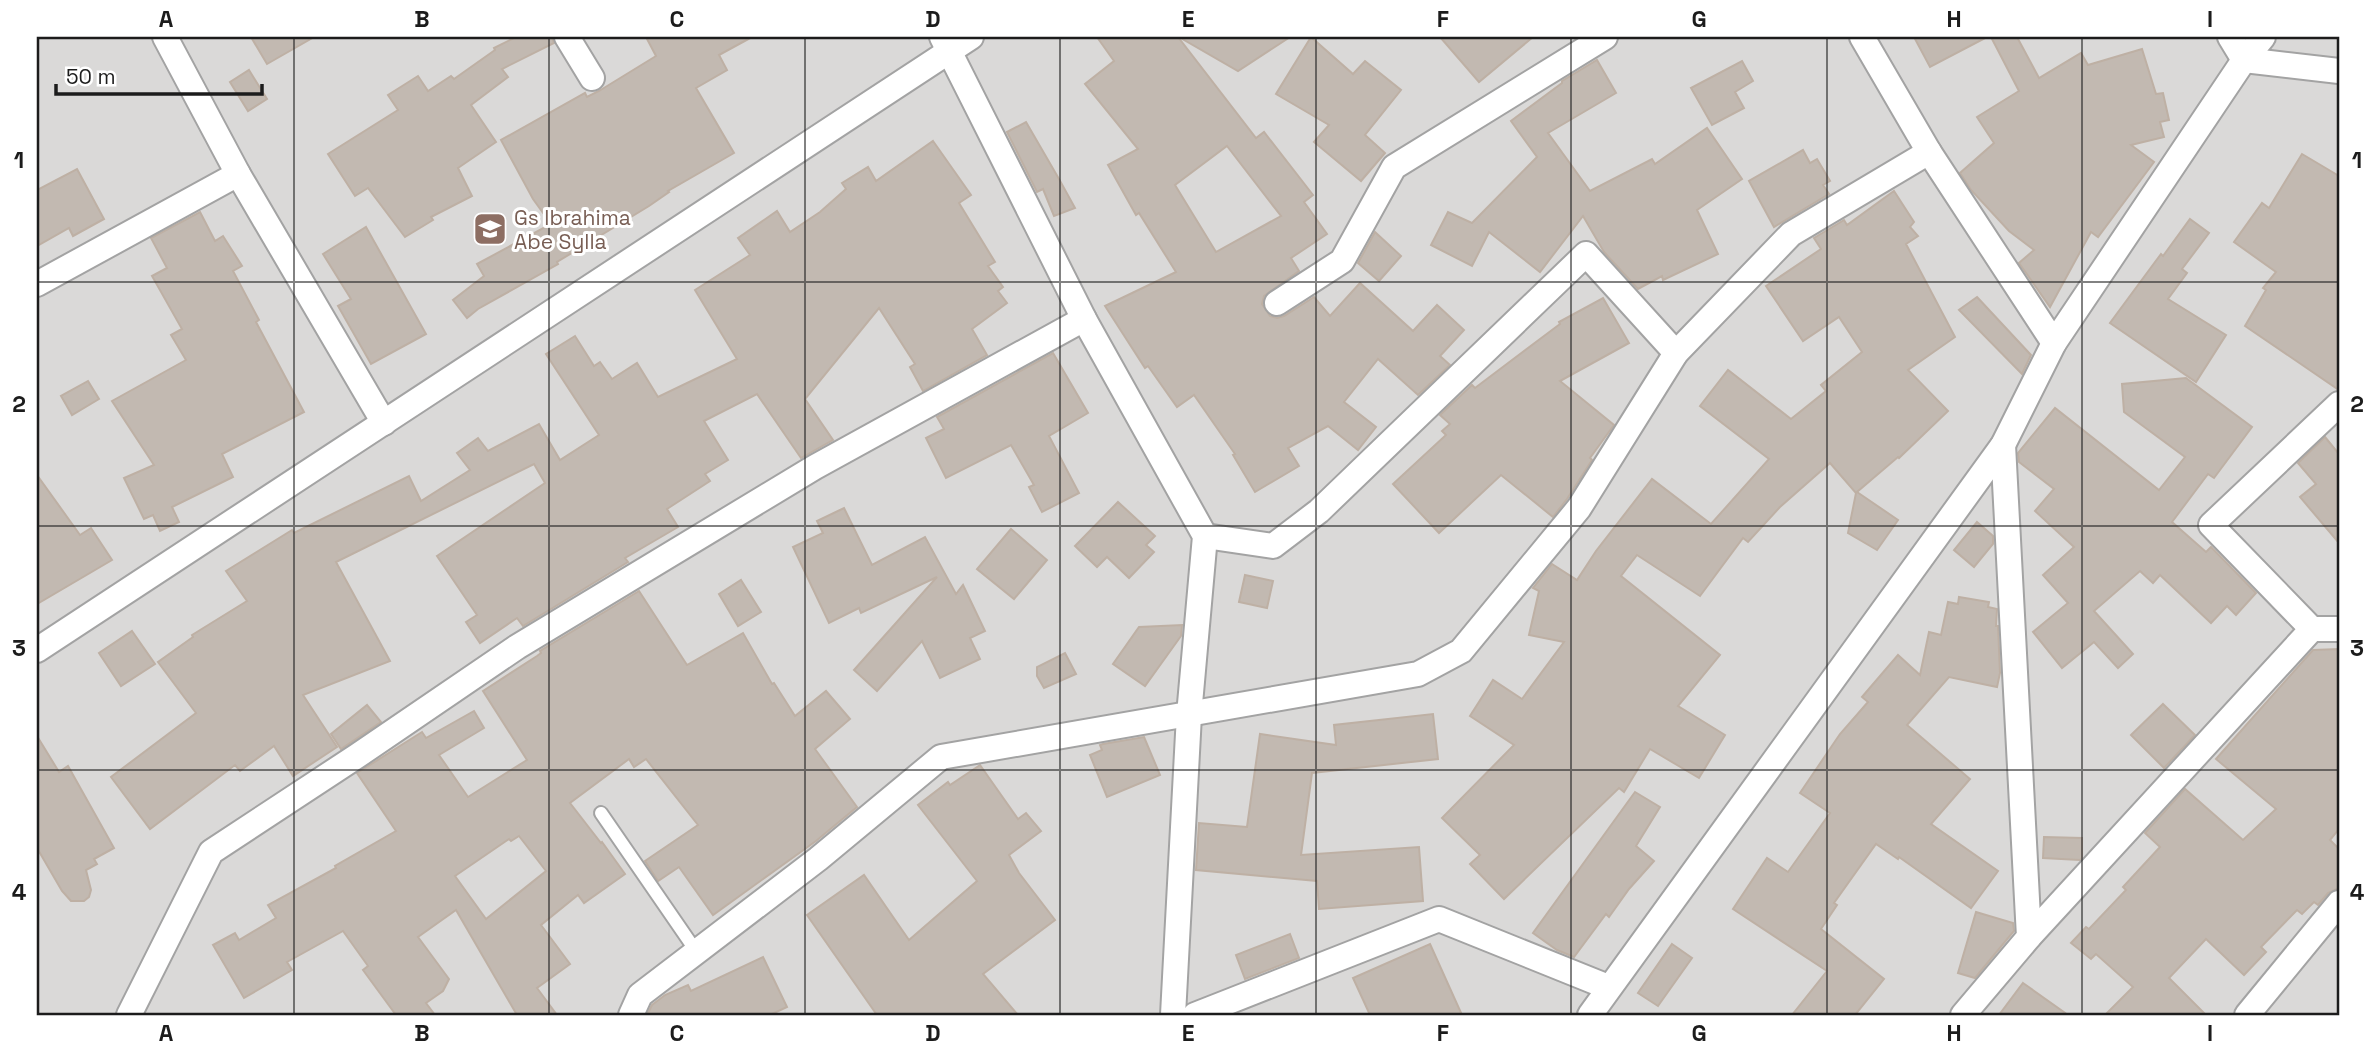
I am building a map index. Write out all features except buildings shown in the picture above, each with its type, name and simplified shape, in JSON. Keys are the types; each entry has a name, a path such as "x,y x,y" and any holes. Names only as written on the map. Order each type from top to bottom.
{"street":[{"path":"165,37 238,174 384,423"},
{"path":"567,37 592,78"},
{"path":"37,650 384,423 945,43 971,37"},
{"path":"1277,303 1342,261 1394,167 1605,37"},
{"path":"1862,37 1929,152 2054,343"},
{"path":"2230,37 2244,60"},
{"path":"1590,1015 2003,445 2054,343 2244,60 2263,37"},
{"path":"945,43 1084,318 1205,536 1189,715 1173,1015"},
{"path":"2244,60 2339,71"},
{"path":"631,1015 640,995 818,859 941,757 1418,674 1461,651 1579,508 1676,353 1791,234 1929,152"},
{"path":"37,284 238,174"},
{"path":"1205,536 1273,546 1319,511 1586,254 1676,353"},
{"path":"129,1015 211,852 357,757 517,647 815,467 1084,318"},
{"path":"2339,404 2211,524 2312,629 2339,629"},
{"path":"2003,445 2029,937"},
{"path":"1963,1015 2029,937 2312,629"},
{"path":"2247,1015 2339,903"},
{"path":"1195,1015 1439,919 1608,987"}],"lane":[{"path":"601,813 696,951"}],"shaded area":[{"path":"37,37 2339,37 2339,1015 37,1015"}],"place":[{"name":"Gs Ibrahima Abe Sylla","path":"490,229"}]}
